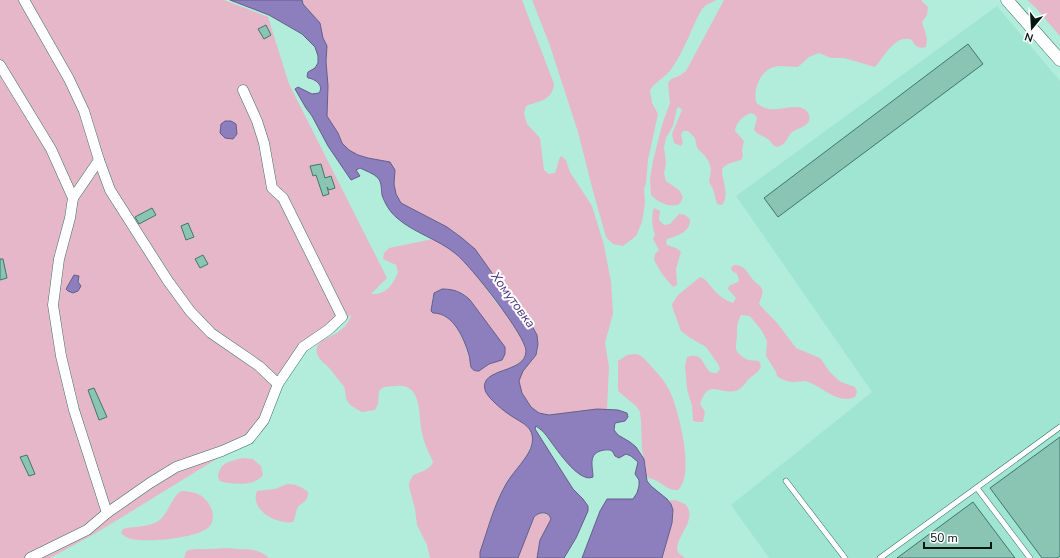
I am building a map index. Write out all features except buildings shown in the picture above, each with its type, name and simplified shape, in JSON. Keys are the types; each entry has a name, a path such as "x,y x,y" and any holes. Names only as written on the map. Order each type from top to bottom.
{"street":[{"path":"24,0 69,79 84,111 110,190 168,281 190,311 211,333 259,366 278,384"},
{"path":"1007,0 1060,60"},
{"path":"0,65 51,149 73,198"},
{"path":"30,558 87,530 107,513 150,482 176,467 222,451 249,439 264,420 278,384 305,345 328,330 342,318 283,198 272,188 264,143 257,122 243,90"},
{"path":"99,160 73,198 70,218 59,259 53,305 61,356 74,410 107,513"}],"lane":[{"path":"880,558 1060,427"},
{"path":"786,481 845,558"},
{"path":"976,488 1030,558"}],"shaded area":[{"path":"0,0 224,0 268,17 289,84 387,278 371,294 385,291 394,281 398,272 396,265 383,259 384,253 389,248 433,239 456,254 477,276 515,326 525,343 526,355 519,363 494,375 484,383 486,392 494,402 506,412 525,424 531,432 532,441 524,460 506,483 498,499 480,552 480,558 430,558 427,545 417,525 409,483 413,475 427,469 433,462 423,437 418,402 411,390 405,386 385,387 379,391 378,404 375,410 362,412 348,403 345,389 318,356 316,351 319,344 342,329 348,322 351,314 342,323 304,351 281,387 259,433 96,533 50,558 0,558","holes":["446,289 458,291 469,299 479,316 487,335 495,362 484,368 470,361 462,338 453,323 441,314 433,313 432,298 439,290"]},
{"path":"230,0 302,0 303,4 320,23 323,38 327,46 327,116 338,133 342,143 349,150 358,155 390,162 395,170 394,184 396,194 401,203 447,227 475,249 531,324 537,335 538,344 536,355 523,371 519,381 522,393 531,407 539,413 549,415 597,409 618,410 627,413 628,417 625,421 615,423 614,430 618,435 636,447 644,459 647,481 667,499 673,510 672,523 662,558 582,558 600,511 607,499 633,499 637,493 639,480 635,474 638,462 626,454 619,458 610,450 604,450 595,454 593,457 593,477 587,478 580,475 560,455 545,434 536,426 535,429 573,489 588,506 588,511 576,538 564,558 537,558 540,540 551,519 549,515 543,513 534,517 518,558 480,558 480,552 498,500 509,480 528,454 532,444 532,434 528,427 506,412 489,397 485,390 485,383 489,377 519,364 524,358 526,351 524,343 496,301 473,272 456,254 442,244 411,228 392,213 383,198 381,184 378,178 372,173 360,168 356,170 360,176 351,180 328,146 295,89 298,87 312,94 319,93 321,88 320,85 307,76 308,72 315,68 318,63 318,56 315,47 302,34 269,15"},
{"path":"302,0 522,0 554,84 553,90 548,97 544,100 526,106 524,113 527,124 540,138 544,170 549,174 555,173 561,156 566,160 570,172 592,206 604,245 611,282 613,314 605,343 609,367 607,410 586,410 553,415 539,413 531,407 522,393 519,381 523,371 536,355 538,344 537,335 531,324 475,249 447,227 401,203 396,194 394,184 395,170 390,162 358,155 349,150 342,143 338,133 327,116 327,46 323,39 320,23 303,4"},
{"path":"532,0 717,0 706,5 702,9 677,61 670,71 650,90 652,103 658,114 648,160 642,222 636,236 623,246 613,244 606,237 578,132 549,43"},
{"path":"724,0 921,0 928,7 927,15 922,22 927,38 926,47 918,47 912,40 901,40 891,47 875,67 844,58 831,58 819,53 809,57 798,67 779,66 768,70 763,74 757,84 755,96 756,102 762,107 769,109 791,107 802,108 809,115 809,122 805,126 791,133 784,144 777,147 754,130 757,118 755,115 751,113 740,120 735,131 744,141 742,150 743,156 741,160 728,164 722,169 726,192 722,205 717,204 713,189 709,182 711,170 709,162 697,148 695,138 688,131 683,131 681,135 682,145 681,146 674,143 672,134 682,110 679,107 677,108 673,126 666,138 664,147 666,163 664,173 666,181 679,190 683,197 678,205 666,205 651,195 650,179 662,125 670,103 668,83 671,79 686,71"},
{"path":"1027,0 1060,0 1060,36 1035,7"},
{"path":"997,6 1060,81 1060,558 769,558 731,505 872,392 736,196"},
{"path":"225,121 231,121 236,124 237,134 233,139 225,138 220,133 221,124"},
{"path":"654,208 660,211 659,220 664,225 670,224 679,214 685,215 690,219 688,227 683,233 667,239 666,242 667,245 676,248 681,252 676,269 677,285 673,287 662,274 654,260 655,254 659,250 653,239 655,234 653,229 652,213"},
{"path":"734,265 743,267 762,289 763,293 759,304 778,324 796,348 820,358 837,379 855,387 857,392 855,397 848,399 835,397 805,381 795,382 781,379 777,376 766,356 767,341 762,331 750,316 741,315 738,324 736,350 746,359 759,361 761,366 757,372 738,390 726,391 711,389 707,391 700,404 705,412 703,422 693,421 692,406 687,389 685,366 687,357 698,357 712,373 717,373 720,369 706,347 681,331 672,304 678,295 700,277 706,281 720,296 733,303 736,298 728,289 729,286 738,282 739,280 737,274 732,271 731,268"},
{"path":"74,275 79,276 78,282 81,286 78,291 73,293 66,289"},
{"path":"442,289 458,292 470,300 505,347 505,354 502,360 489,364 479,371 472,368 467,349 457,328 447,317 431,311 434,293"},
{"path":"635,354 644,358 660,376 668,388 674,402 683,436 686,462 683,483 678,490 670,489 653,479 648,478 642,450 640,412 636,406 619,392 618,389 618,361 627,355"},
{"path":"243,458 253,459 261,466 263,475 260,479 243,484 220,481 218,477 223,465 230,461"},
{"path":"287,484 299,486 308,492 306,501 297,509 293,522 272,519 261,510 257,504 256,498 257,491 275,489"},
{"path":"182,491 200,495 210,505 213,519 209,527 203,531 184,537 160,540 131,539 121,533 123,529 126,528 157,522 165,515 176,496"},
{"path":"675,500 685,504 689,510 688,523 677,547 678,552 685,558 662,558 673,518 673,509 669,501"},
{"path":"541,513 549,515 551,519 537,558 518,558 533,520 536,515"},
{"path":"229,548 255,550 269,558 184,558 188,550"}],"water label":[{"name":"Хомутовка","path":"513,300"}]}
